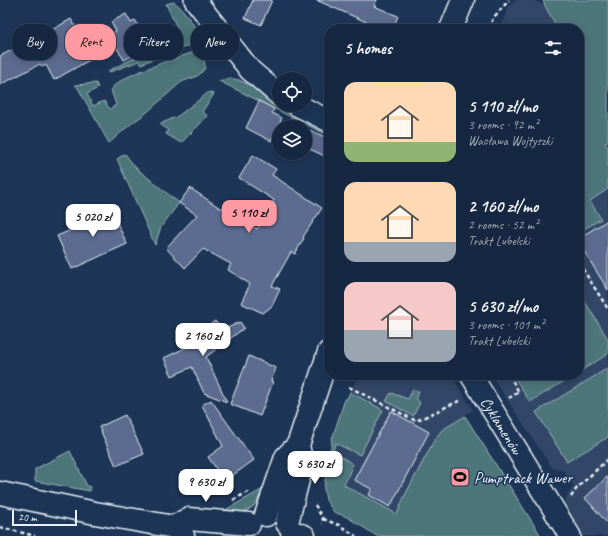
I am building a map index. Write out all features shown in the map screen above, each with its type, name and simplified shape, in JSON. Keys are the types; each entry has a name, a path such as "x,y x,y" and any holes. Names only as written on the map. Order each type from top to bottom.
{"street":[{"path":"195,0 250,70 272,89"},
{"path":"453,24 462,0"},
{"path":"311,112 324,118"},
{"path":"253,525 286,457 298,445 324,367"},
{"name":"Cyklamenów","path":"476,382 570,536"},
{"path":"294,532 302,464 298,445"},
{"path":"0,493 179,531 188,518 253,525 277,517 294,532"}],"path":[{"path":"491,24 493,18 509,0"},
{"path":"584,271 608,309"},
{"path":"349,387 416,421 458,400 465,399 476,382"},
{"path":"571,501 571,496 577,488 608,459"},
{"path":"323,519 339,525 356,536"},
{"path":"0,527 35,536"}],"shaded area":[{"path":"516,0 533,0 545,6 555,24 502,24 508,8"},
{"path":"584,72 608,112 608,536 582,535 568,513 566,506 566,498 574,486 563,470 552,468 494,380 584,380"},
{"path":"356,380 454,380 473,410 442,430 404,497 395,520 326,475 346,402"}],"green space":[{"path":"543,0 608,0 608,141 605,143 608,147 608,189 590,201 601,219 584,229 584,24 555,24"},
{"path":"174,2 181,8 191,21 192,24 191,24 191,44 183,48 183,24 175,24 166,4"},
{"path":"191,53 191,60 204,60 205,68 197,76 180,83 109,143 75,85 96,83 98,88 87,94 93,106 104,101 110,109 116,105 111,90 115,85 135,73 162,63 171,60 183,60 183,56"},
{"path":"130,60 151,60 141,64 139,61 110,72 108,71"},
{"path":"230,78 239,80 259,89 272,101 272,108 219,81"},
{"path":"209,92 214,94 202,112 208,116 181,143 166,134 168,130 160,124 178,116"},
{"path":"281,112 292,112 308,120 297,120"},
{"path":"312,122 324,128 324,134 312,128"},
{"path":"125,154 136,168 179,203 161,227 155,245 117,159"},
{"path":"584,300 608,339 608,354 584,369"},
{"path":"608,368 608,437 567,462 536,412"},
{"path":"516,380 566,380 530,402"},
{"path":"413,389 419,391 416,398 420,403 413,416 386,401 391,393 408,399"},
{"name":"Pumptrack Wawer","path":"350,392 383,410 360,455 335,443 333,452 353,464 344,485 397,514 404,497 435,439 442,430 465,416 541,536 377,536 347,517 334,512 326,500 324,489 328,457 331,442 345,399 347,399"},
{"path":"70,451 87,486 90,487 90,491 35,481 35,469"},
{"path":"263,489 267,489 257,503 248,510 236,513 220,513"}],"building":[{"path":"253,0 272,0 261,25 245,18"},
{"path":"316,0 377,0 374,6 398,16 395,24 371,24"},
{"path":"126,14 131,23 135,20 137,24 124,24 124,60 116,47 116,24 112,24 111,22"},
{"path":"71,19 74,24 65,24 65,60 89,60 54,80 46,65 42,67 40,64 0,85 0,56 12,50 12,60 57,60 57,27"},
{"path":"259,101 272,108 272,113 282,118 281,120 272,120 271,141 246,128"},
{"path":"312,131 324,137 324,156 312,150"},
{"path":"253,155 276,169 272,175 322,208 303,237 304,238 295,254 291,252 272,286 280,289 272,306 263,313 241,303 250,284 228,270 231,264 203,249 185,268 166,248 197,215 179,203 190,188 220,208 223,208 257,229 274,200 239,178"},
{"path":"108,203 127,244 72,269 57,236 90,222 86,213"},
{"path":"608,220 608,290 584,251 584,235"},
{"path":"215,321 223,330 240,322 244,328 206,357 227,402 204,393 192,367 172,376 164,358 204,339 199,334"},
{"path":"249,356 276,368 271,381 273,382 260,416 230,404"},
{"path":"211,400 254,460 225,481 208,457 223,446 202,405"},
{"path":"391,411 429,432 390,507 369,495 372,489 354,480"},
{"path":"125,415 144,454 116,466 99,427"},
{"path":"608,476 608,524 585,498"}],"place":[{"name":"Pumptrack Wawer","path":"460,477"}]}
